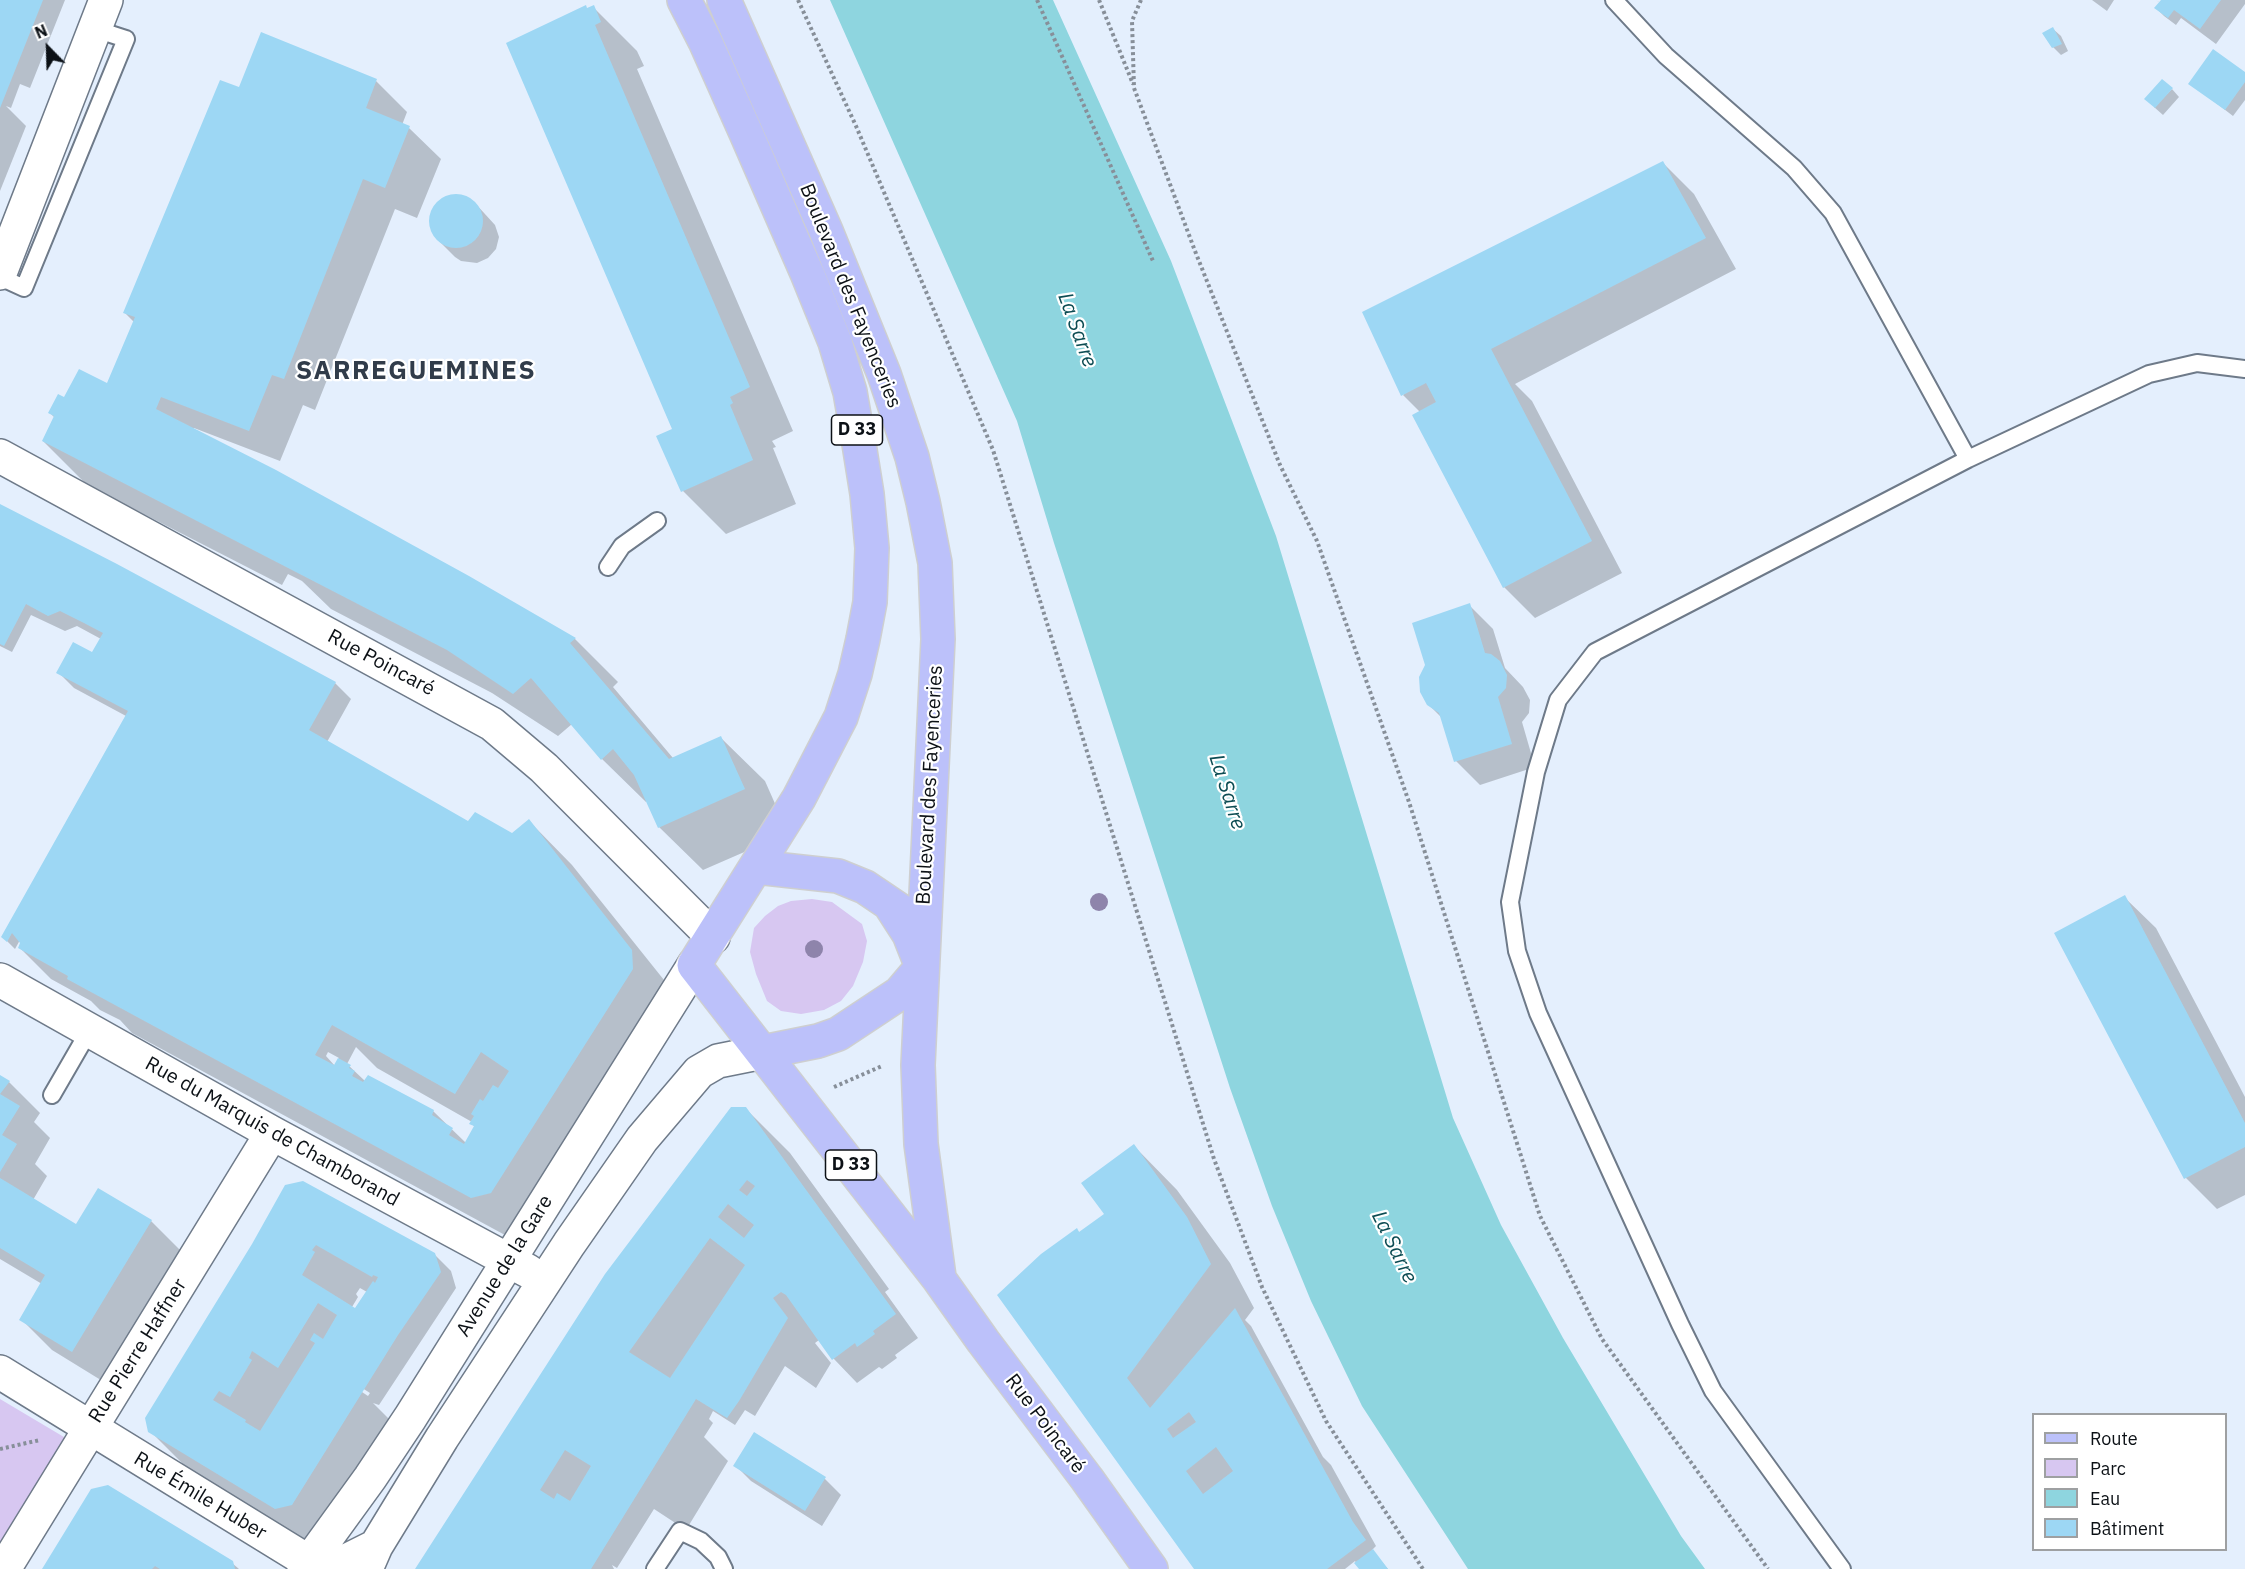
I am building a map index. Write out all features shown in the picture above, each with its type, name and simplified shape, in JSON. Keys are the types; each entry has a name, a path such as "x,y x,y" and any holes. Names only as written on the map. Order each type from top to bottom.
{"main road":[{"name":"Boulevard des Fayenceries","path":"684,0 741,123 835,342 850,392 866,484 872,548 870,602 855,674 845,706 821,759 756,867"},
{"name":"Boulevard des Fayenceries","path":"724,0 826,231 884,374 912,457 923,502 935,563 938,639 923,927"},
{"path":"756,867 838,876 865,887 923,927"},
{"name":"D 33","path":"756,867 694,965 763,1052"},
{"path":"763,1052 818,1041 838,1034 867,1017 900,993 922,967 909,934 889,903"},
{"name":"Rue Poincaré","path":"923,927 918,1065 921,1143 939,1279"},
{"path":"867,1017 920,1015"},
{"name":"Rue Poincaré","path":"763,1052 939,1279 982,1341 1087,1479 1150,1569"}],"street":[{"path":"0,273 101,14"},
{"name":"Rue Poincaré","path":"0,456 492,724 544,768 713,937"},
{"name":"Avenue de la Gare","path":"307,1566 405,1426 694,965"},
{"name":"Rue du Marquis de Chamborand","path":"0,980 272,1133 545,1281"},
{"name":"Avenue de la Gare","path":"307,1566 342,1563 371,1557 442,1438 642,1139 699,1072 718,1061 763,1052"},
{"name":"Rue Pierre Haffner","path":"4,1569 272,1133"},
{"name":"Rue Émile Huber","path":"0,1372 307,1566"}],"lane":[{"path":"1614,0 1666,56 1794,168 1833,213 1968,459"},
{"path":"0,277 24,288 126,39 101,14"},
{"path":"1842,1569 1708,1381 1538,1013 1517,951 1510,902 1536,771 1558,700 1595,652 1968,459 2149,374 2197,363 2245,369"},
{"path":"608,567 622,546 657,521"},
{"path":"52,1095 89,1031"},
{"path":"655,1569 680,1531 701,1541 718,1557 724,1569"}],"path":[{"path":"798,0 856,126 993,450 1214,1160 1262,1287 1326,1421 1423,1569"},
{"path":"1037,0 1154,261"},
{"path":"1099,0 1280,465 1317,540 1409,802 1540,1216 1602,1339 1768,1569"},
{"path":"1134,88 1132,21 1141,0"},
{"path":"802,1102 853,1077 882,1066 918,1065"}],"green space":[{"path":"812,899 832,902 862,924 867,941 863,962 853,986 841,1001 824,1010 801,1014 781,1011 767,1001 756,974 750,952 754,928 778,906 791,901"},
{"path":"0,1399 74,1443 0,1550"}],"water":[{"name":"La Sarre","path":"830,0 1053,0 1171,261 1276,536 1453,1118 1501,1225 1563,1338 1681,1536 1705,1569 1468,1569 1362,1406 1311,1301 1272,1206 1230,1088 1054,543 1017,421"}],"building":[{"path":"0,0 43,0 0,108"},
{"path":"2161,0 2221,0 2200,29 2174,10 2168,18 2154,8"},
{"path":"586,5 587,8 594,5 601,22 595,25 750,387 730,397 733,403 730,405 753,460 681,492 656,436 672,429 506,43"},
{"path":"2053,27 2062,44 2052,48 2042,33"},
{"path":"261,32 377,79 366,108 410,126 385,188 363,179 284,379 272,375 249,431 161,397 156,409 276,470 469,576 576,638 570,643 669,759 721,736 745,789 658,828 634,775 613,749 601,760 531,678 513,694 447,650 42,441 54,416 48,413 58,394 64,397 79,369 107,383 135,317 123,313 220,80 239,87"},
{"path":"2213,49 2245,72 2245,82 2225,110 2188,84"},
{"path":"2162,79 2173,88 2155,108 2144,99"},
{"path":"1663,161 1706,238 1491,349 1592,541 1503,588 1412,415 1436,402 1426,383 1401,396 1362,312"},
{"path":"451,194 461,194 471,198 479,206 483,221 479,236 471,244 461,248 451,248 441,244 433,236 429,226 429,216 433,206 441,198"},
{"path":"0,504 336,682 309,730 468,821 475,812 512,833 529,819 632,950 633,969 491,1193 471,1198 67,979 68,976 18,948 20,943 12,933 7,942 1,937 128,711 56,673 73,642 92,652 103,633 84,623 60,611 48,616 26,604 4,646 0,644","holes":["332,1025 455,1094 481,1052 509,1071 498,1088 493,1085 483,1101 480,1099 471,1114 474,1116 469,1124 474,1126 464,1144 449,1135 453,1128 432,1115 434,1110 368,1075 363,1082 352,1076 355,1071 349,1068 351,1065 338,1058 334,1065 315,1055"]},
{"path":"1470,603 1485,653 1491,654 1500,661 1507,675 1506,688 1498,697 1512,744 1454,762 1439,713 1427,705 1420,692 1419,677 1425,665 1412,623"},
{"path":"2125,895 2245,1123 2245,1147 2184,1179 2054,933"},
{"path":"0,1075 10,1081 0,1094"},
{"path":"0,1094 20,1106 2,1135 17,1144 0,1172"},
{"path":"731,1107 746,1107 896,1314 873,1331 875,1334 857,1347 855,1343 832,1360 786,1295 781,1292 773,1298 788,1318 739,1401 727,1418 696,1399 591,1569 415,1569 605,1274","holes":["747,1180 755,1186 747,1196 739,1190","728,1204 754,1225 744,1238 718,1217","710,1238 745,1265 670,1378 629,1352","565,1450 591,1466 570,1501 557,1493 554,1499 540,1490"]},
{"path":"1134,1144 1187,1217 1211,1264 1127,1378 1150,1408 1235,1308 1353,1522 1366,1540 1327,1569 1194,1569 997,1295 1041,1254 1077,1228 1079,1232 1104,1214 1081,1183","holes":["1189,1412 1196,1422 1173,1438 1167,1429","1216,1447 1233,1471 1203,1494 1186,1471"]},
{"path":"0,1178 76,1224 98,1188 152,1220 72,1352 19,1320 45,1275 0,1248"},
{"path":"303,1181 435,1253 441,1272 398,1335 292,1505 275,1509 148,1432 145,1418 252,1244 285,1185","holes":["316,1245 372,1277 373,1275 378,1277 355,1308 302,1275 315,1252 312,1250","318,1303 337,1315 323,1339 314,1333 310,1340 315,1343 260,1431 213,1400 219,1391 230,1397 252,1360 249,1358 252,1351 278,1368"]},
{"path":"754,1432 826,1477 805,1511 733,1466"},
{"path":"108,1485 233,1561 235,1569 160,1569 155,1566 152,1569 42,1569 91,1489"},
{"path":"1373,1549 1388,1569 1359,1569 1354,1563"}],"district":[{"name":"SARREGUEMINES","path":"416,371"}]}
